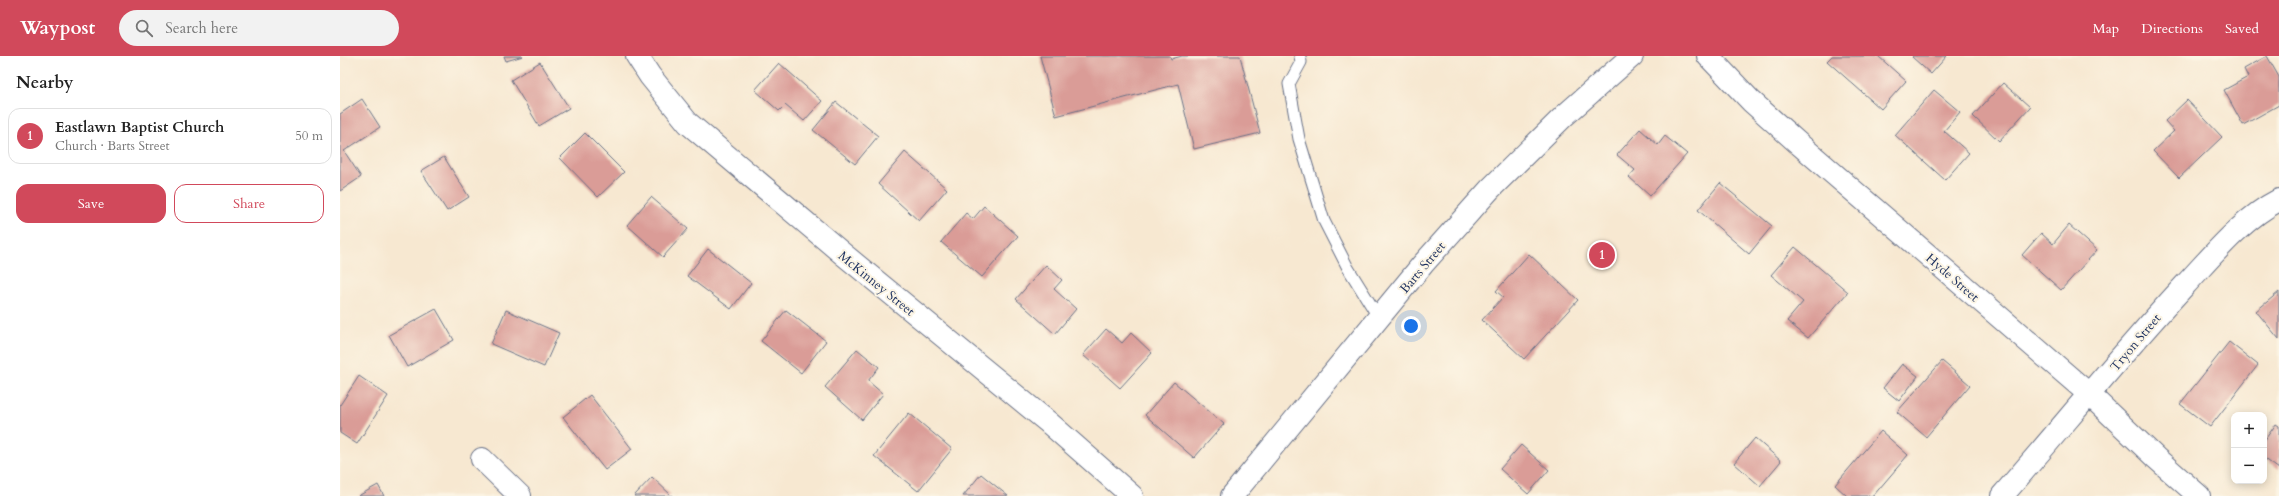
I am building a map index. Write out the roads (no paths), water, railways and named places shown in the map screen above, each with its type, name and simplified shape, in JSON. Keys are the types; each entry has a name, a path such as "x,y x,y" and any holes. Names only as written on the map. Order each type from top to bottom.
{"street":[{"name":"McKinney Street","path":"637,56 650,76 688,123 843,254 1048,422 1132,496"},
{"name":"Barts Street","path":"1232,496 1423,264 1490,189 1564,116 1632,56"},
{"name":"Hyde Street","path":"1708,56 1751,101 2090,395 2156,458 2199,496"},
{"name":"Tryon Street","path":"2002,496 2090,395 2148,325 2216,252 2263,208 2279,200"},
{"path":"482,459 520,496"}],"lane":[{"path":"1300,56 1301,62 1289,84 1299,139 1324,221 1348,268 1379,318"}],"place":[{"name":"Eastlawn Baptist Church","path":"1602,255"}]}
